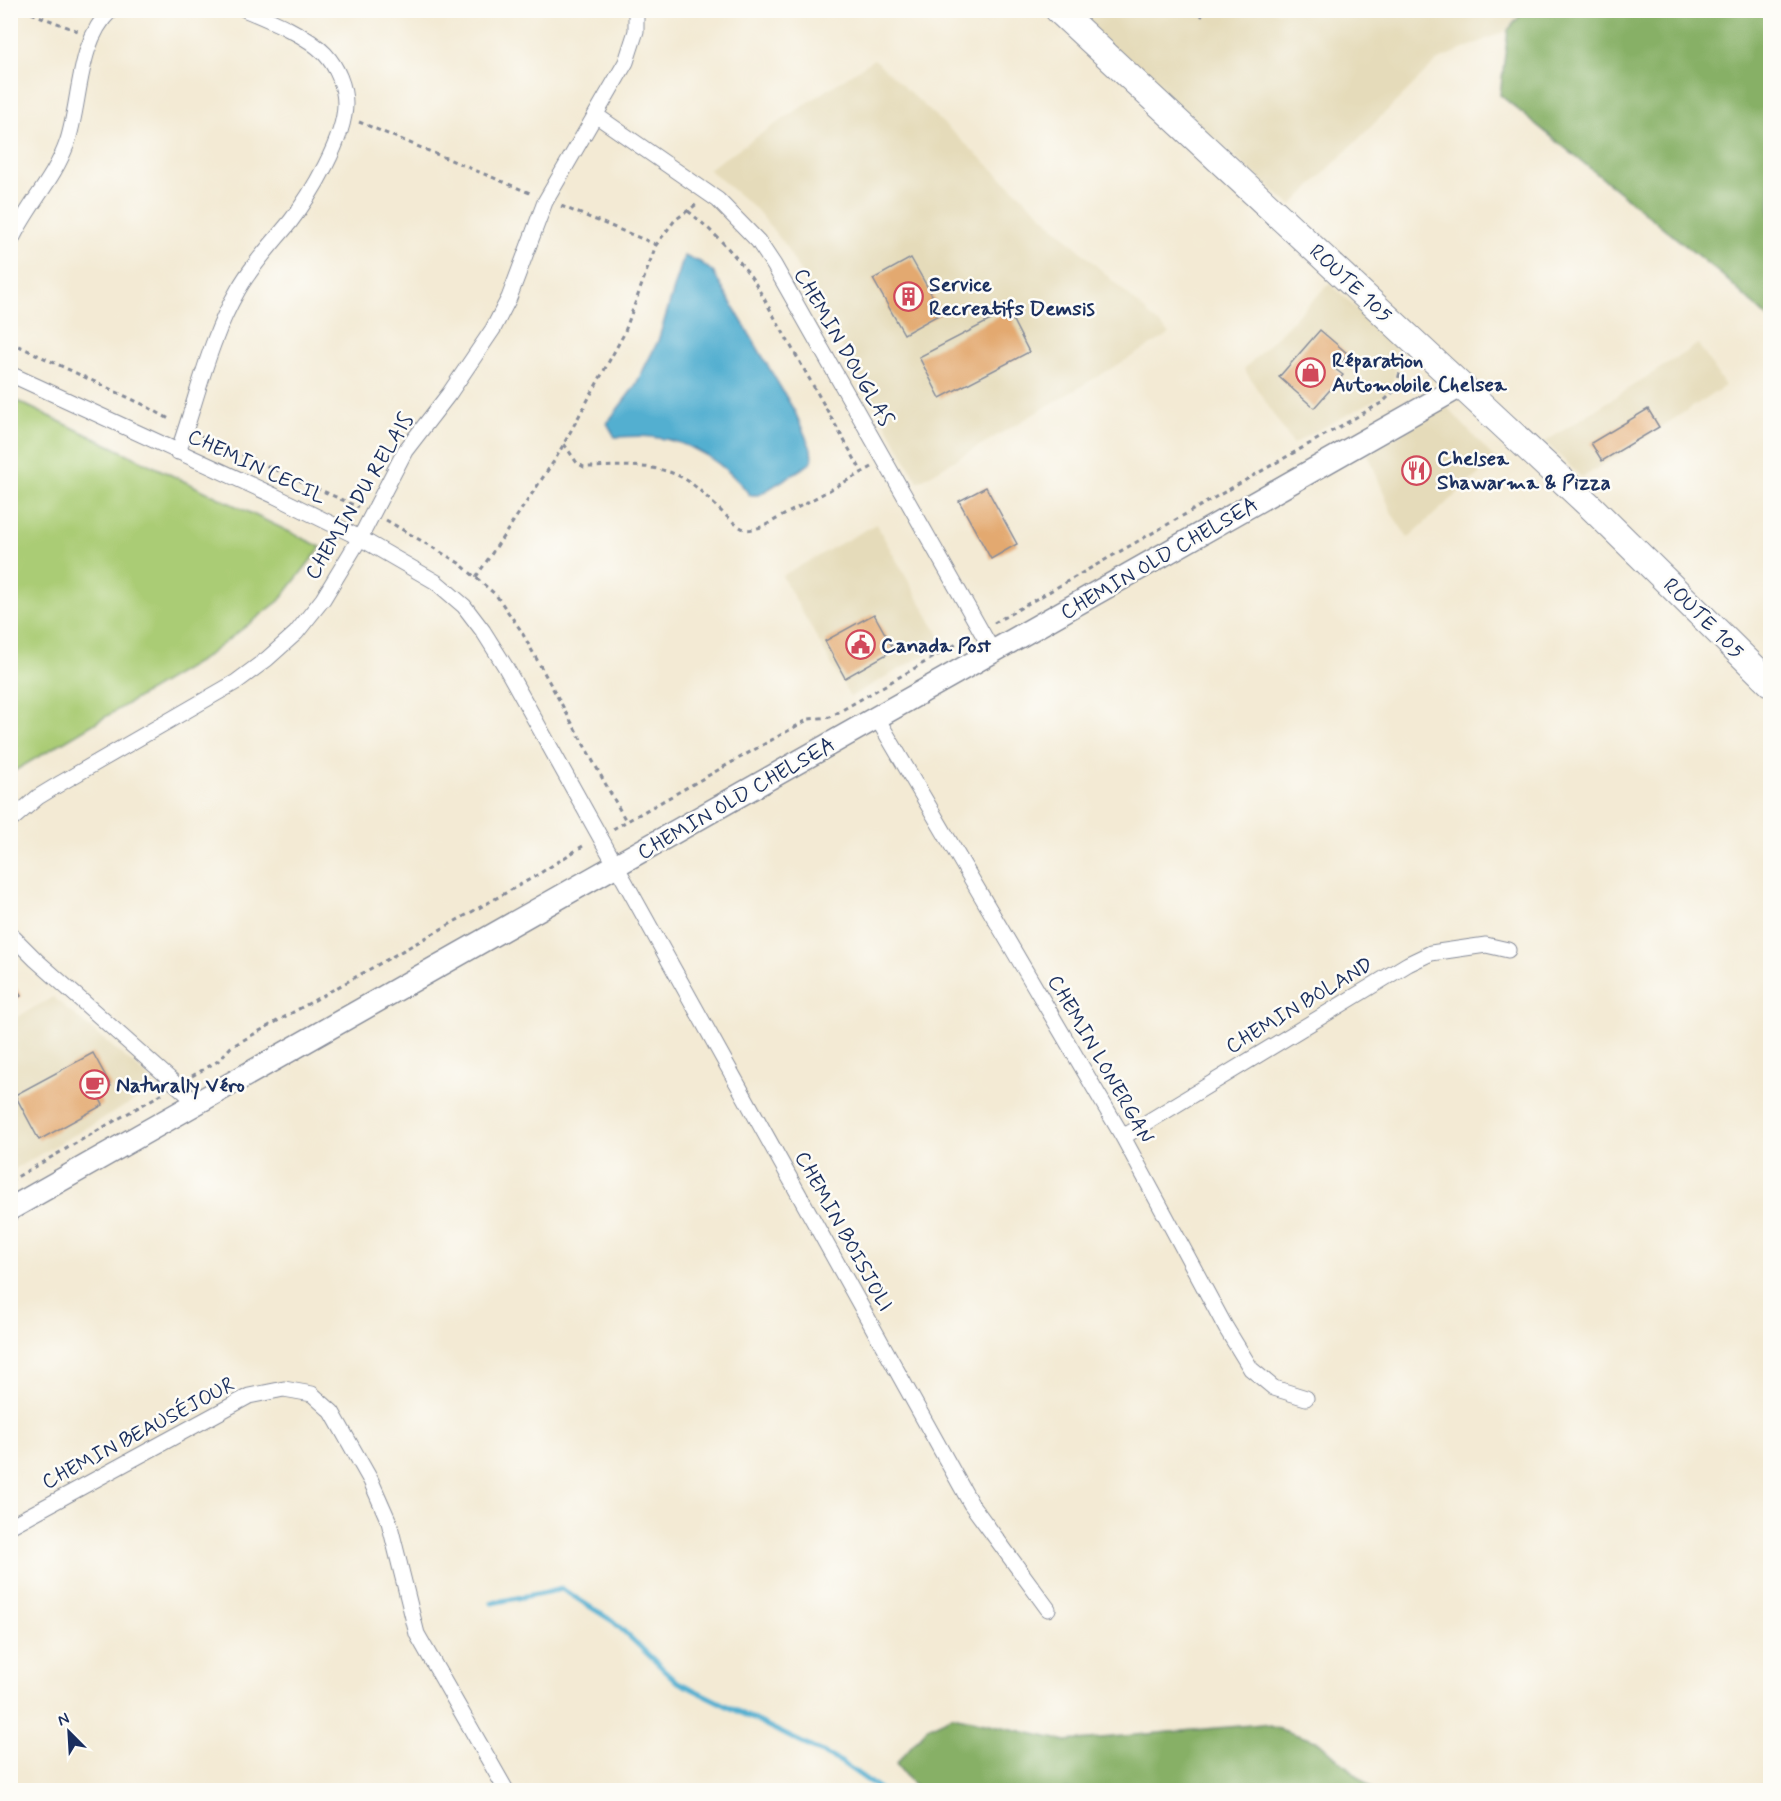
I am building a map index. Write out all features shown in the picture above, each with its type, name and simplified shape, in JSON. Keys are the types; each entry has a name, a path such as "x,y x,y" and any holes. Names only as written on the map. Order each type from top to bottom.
{"main road":[{"name":"ROUTE 105","path":"1058,10 1590,506 1770,683"}],"street":[{"path":"10,243 27,209 61,158 68,141 83,69 93,37 111,10"},
{"path":"178,452 210,356 237,292 258,260 290,222 311,191 334,144 344,115 342,83 324,53 299,36 246,10"},
{"name":"CHEMIN DU RELAIS","path":"10,821 46,792 236,682 296,633 323,600 360,538 405,451 455,386 493,329 509,298 547,200 561,171 622,72 633,47 636,10"},
{"name":"CHEMIN DOUGLAS","path":"597,116 710,194 758,241 774,265 993,652"},
{"name":"CHEMIN CECIL","path":"10,374 360,538 436,582 464,606 483,631 618,865"},
{"name":"CHEMIN OLD CHELSEA","path":"10,1209 1461,386"},
{"name":"CHEMIN LONERGAN","path":"877,718 1123,1137 1226,1328 1251,1369 1274,1388 1306,1398"},
{"name":"CHEMIN BOISJOLI","path":"618,865 971,1504 1048,1609"},
{"path":"10,934 196,1103"},
{"name":"CHEMIN BOLAND","path":"1123,1137 1408,964 1431,953 1486,945 1508,950"},
{"name":"CHEMIN BEAUSÉJOUR","path":"10,1526 249,1396 284,1389 312,1394 332,1412 371,1481 389,1522 417,1634 506,1791"}],"path":[{"path":"23,10 93,37"},
{"path":"1201,16 1205,10"},
{"path":"344,115 656,244"},
{"path":"476,578 556,458 624,334 656,244 675,220 710,194"},
{"path":"688,211 719,237 754,281 862,472"},
{"path":"10,1181 218,1061 231,1047 534,877 600,836 809,719 830,717 1383,402 1395,390 1402,365 1406,362"},
{"path":"564,444 577,463 584,467 636,466 654,469 687,480 737,525 749,530 762,527 884,460"}],"shaded area":[{"path":"1075,11 1524,11 1508,30 1438,60 1291,206 1127,63"},
{"path":"874,59 1170,334 918,482 785,245 757,210 708,169"},
{"path":"1330,283 1394,345 1399,357 1391,387 1384,395 1293,444 1244,369"},
{"path":"1698,344 1725,386 1582,478 1545,442"},
{"path":"1446,406 1495,459 1408,538 1392,514 1368,454"},
{"path":"876,524 944,644 850,697 782,576"},
{"path":"53,997 145,1074 155,1089 11,1171 10,1021"}],"green space":[{"path":"1525,10 1770,11 1770,320 1724,277 1500,95 1508,30"},
{"path":"11,398 321,547 279,601 203,659 11,773"},
{"path":"953,1716 1066,1741 1263,1724 1319,1742 1373,1790 917,1790 896,1764 927,1728"}],"water":[{"path":"684,256 700,262 713,272 795,412 811,449 812,460 808,465 759,495 750,495 730,473 694,449 667,439 638,436 615,437 607,423 635,386 658,341"}],"building":[{"name":"Service Recreatifs Demsis","path":"911,258 942,313 904,334 873,279"},
{"path":"1008,311 1029,352 940,398 919,357"},
{"name":"Réparation Automobile Chelsea","path":"1320,330 1348,354 1335,369 1343,375 1314,408 1279,377"},
{"path":"1648,409 1659,427 1602,461 1591,443"},
{"path":"986,487 1017,544 991,559 959,501"},
{"name":"Canada Post","path":"874,614 894,650 845,678 825,641"},
{"path":"10,978 21,996 10,1002"},
{"path":"93,1053 111,1086 97,1093 103,1105 39,1140 15,1095"}],"waterway":[{"path":"492,1603 562,1589 614,1622 676,1681 841,1762 881,1790"}],"place":[{"name":"Service Recreatifs Demsis","path":"908,296"},
{"name":"Réparation Automobile Chelsea","path":"1311,372"},
{"name":"Chelsea Shawarma & Pizza","path":"1416,470"},
{"name":"Canada Post","path":"860,645"},
{"name":"Naturally Véro","path":"95,1085"}]}
